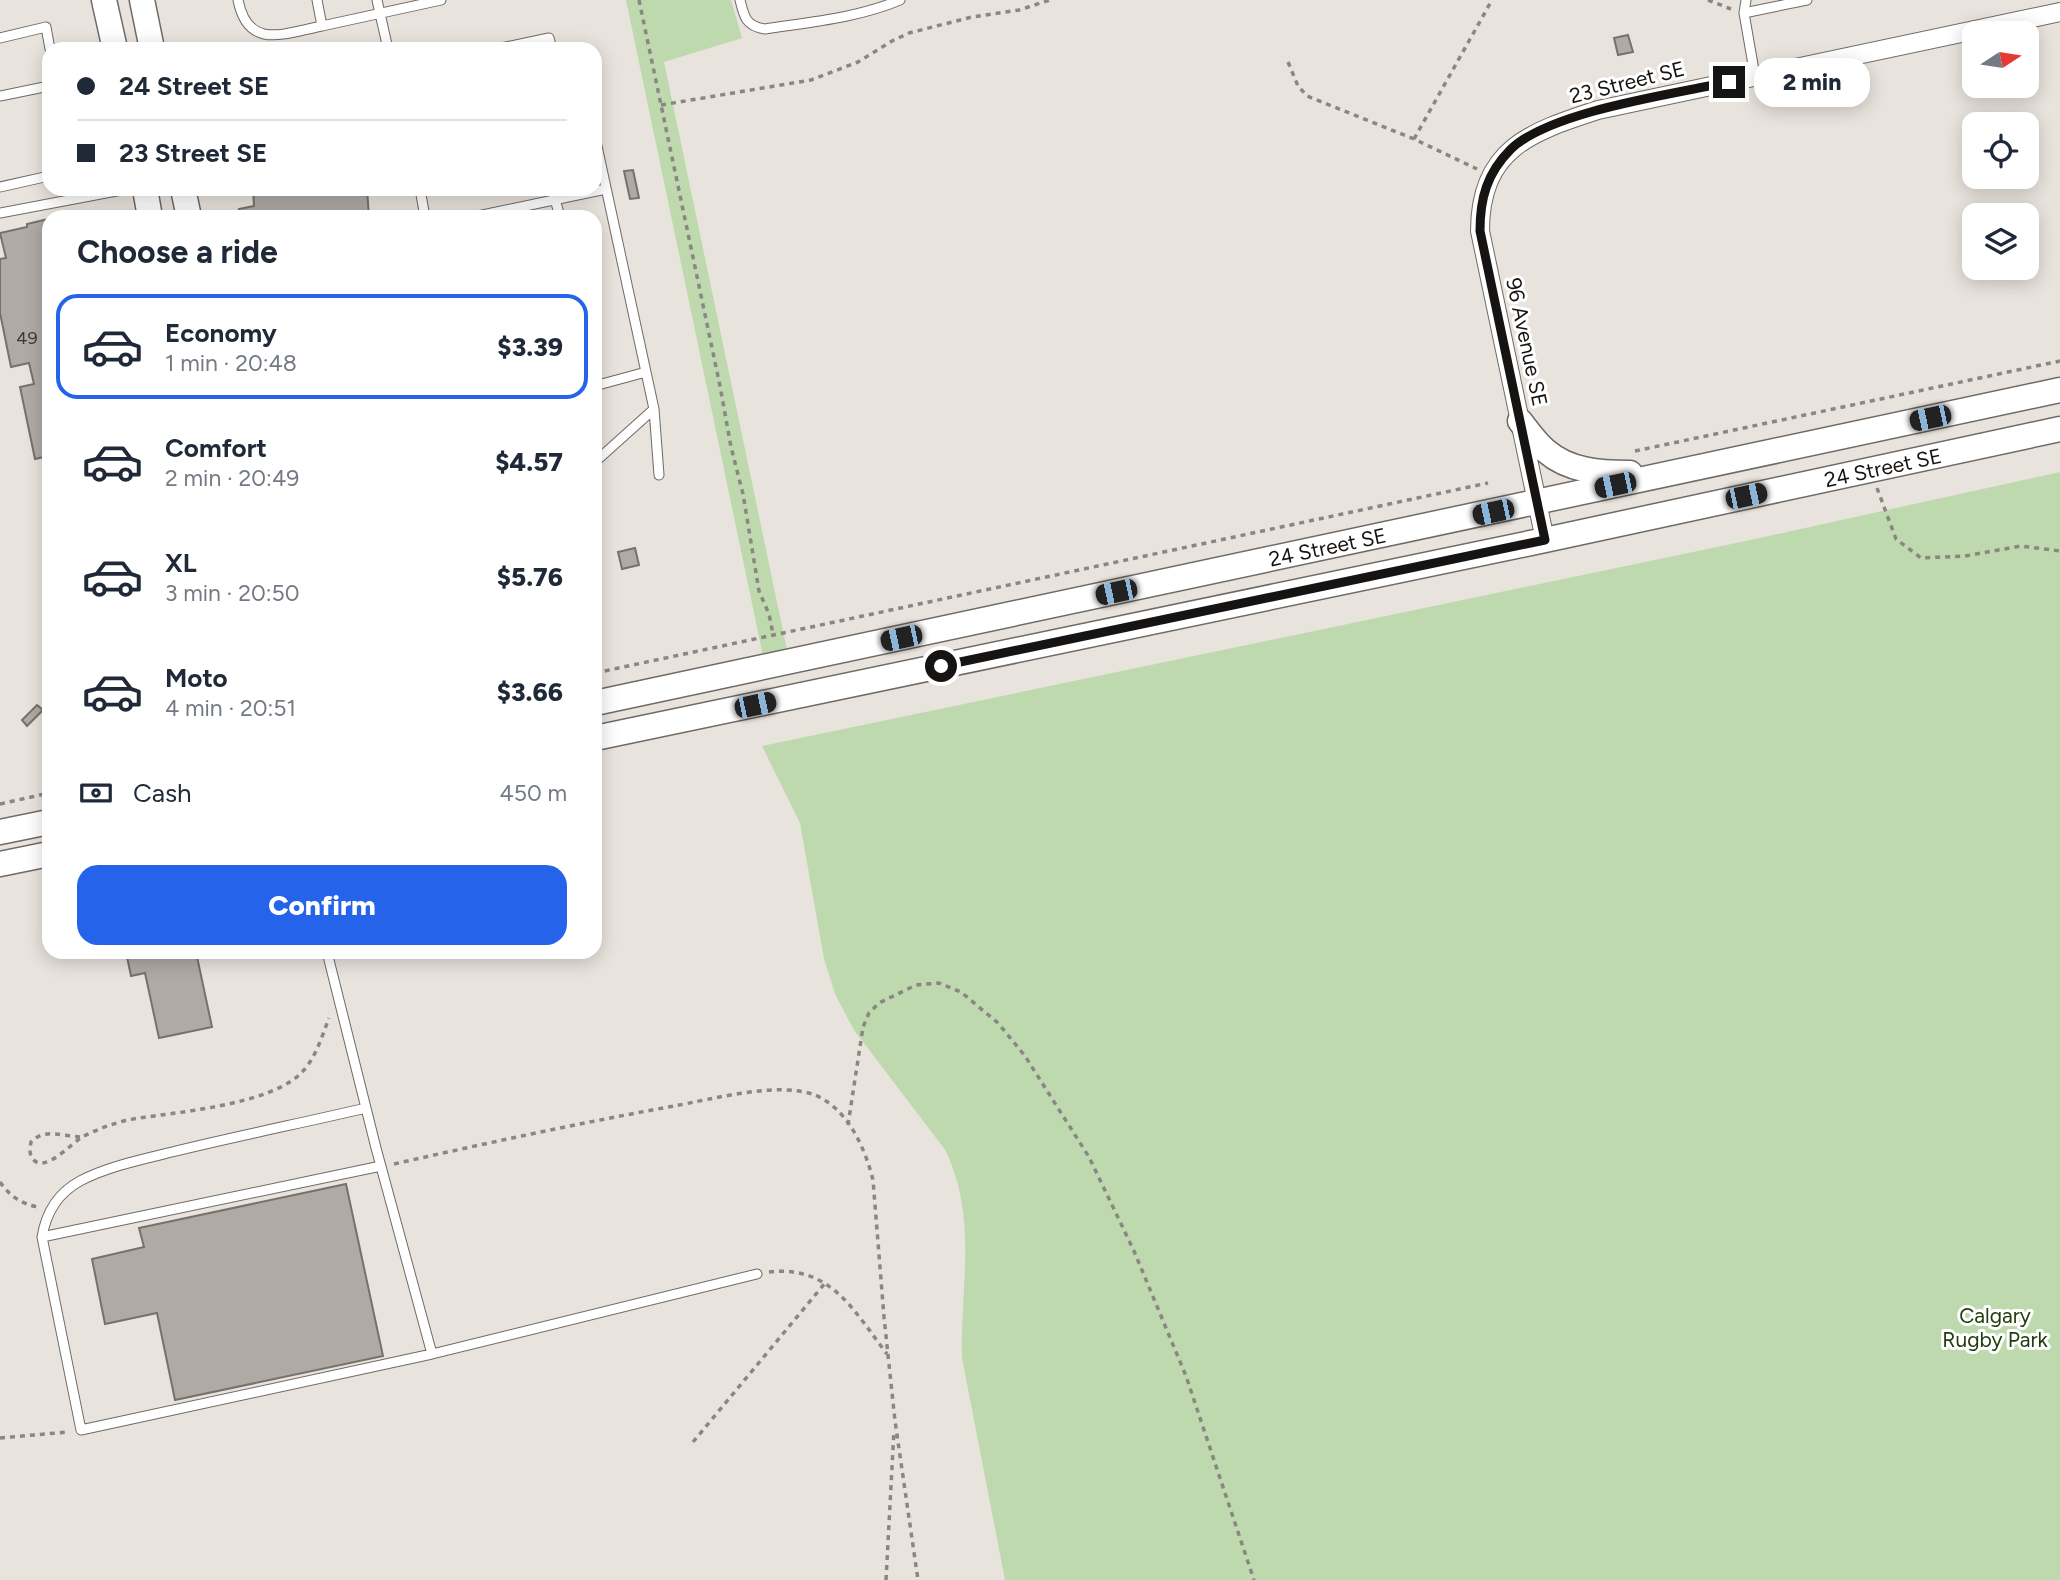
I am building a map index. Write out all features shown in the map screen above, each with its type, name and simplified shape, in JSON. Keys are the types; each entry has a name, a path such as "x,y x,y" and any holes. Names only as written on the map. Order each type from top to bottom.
{"main road":[{"path":"104,0 113,42"},
{"path":"142,0 151,42"},
{"name":"24 Street SE","path":"602,702 2060,390"},
{"path":"1520,421 1544,449 1562,464 1617,473 1669,474"},
{"name":"24 Street SE","path":"602,737 1545,540 2060,429"},
{"path":"0,832 42,823"},
{"path":"0,864 42,855"}],"street":[{"name":"23 Street SE","path":"1503,158 1529,136 1559,122 1598,110 2060,12"},
{"name":"96 Avenue SE","path":"1503,158 1484,191 1480,207 1480,231 1545,540"}],"lane":[{"path":"238,0 249,28 260,34 273,35 441,0"},
{"path":"317,0 322,26"},
{"path":"377,0 386,42"},
{"path":"740,0 744,18 757,28 765,29 836,19 900,0"},
{"path":"1746,0 1744,13 1755,76"},
{"path":"1744,13 1807,0"},
{"path":"0,38 46,27 49,42"},
{"path":"530,42 549,38 550,42"},
{"path":"0,96 42,87"},
{"path":"602,169 654,409 659,475"},
{"path":"0,187 42,177"},
{"path":"0,178 11,184"},
{"path":"602,189 606,188"},
{"path":"0,214 91,196"},
{"path":"518,210 569,196"},
{"path":"555,199 557,210"},
{"path":"602,385 646,372"},
{"path":"602,456 654,409"},
{"path":"329,959 432,1354"},
{"path":"366,1108 196,1146 106,1171 79,1181 50,1209 44,1222 42,1237 81,1430 432,1354 757,1274"},
{"path":"42,1237 381,1166"}],"path":[{"path":"639,0 743,494 759,591 769,614 773,634"},
{"path":"661,105 811,80 858,62 909,33 972,16 1019,10 1050,0"},
{"path":"1414,139 1492,0"},
{"path":"1708,0 1744,13"},
{"path":"1288,62 1298,86 1307,96 1414,139 1491,176"},
{"path":"1629,452 2060,361"},
{"path":"1873,469 1879,496 1896,540 1921,558 1965,556 2021,546 2060,551"},
{"path":"602,671 1488,482"},
{"path":"0,804 42,795"},
{"path":"848,1125 863,1027 869,1013 879,1003 916,985 939,983 961,992 998,1023 1025,1056 1089,1157 1128,1240 1186,1376 1254,1580"},
{"path":"80,1138 50,1133 40,1135 31,1142 30,1155 38,1163 48,1162 80,1138 127,1120 219,1105 279,1089 298,1077 314,1056 338,996"},
{"path":"381,1166 560,1127 738,1095 779,1090 802,1091 826,1101 848,1125 864,1152 873,1180 895,1421 918,1580"},
{"path":"0,1182 19,1201 50,1209"},
{"path":"757,1274 782,1271 800,1273 825,1282 840,1294 888,1354"},
{"path":"693,1442 825,1282"},
{"path":"886,1580 895,1421"},
{"path":"0,1438 81,1430"}],"green space":[{"path":"626,0 731,0 742,38 664,62 787,650 763,656"},
{"name":"Calgary Rugby Park","path":"2060,472 2060,1580 1005,1580 962,1358 965,1228 956,1177 946,1151 854,1030 836,996 824,959 800,823 762,746 1741,542"}],"building":[{"path":"1628,35 1633,52 1618,55 1614,38"},
{"path":"633,170 639,198 630,199 624,171"},
{"path":"253,196 368,196 368,210 239,209 254,206"},
{"path":"42,220 42,458 35,459 20,387 34,384 29,363 11,367 0,313 0,259 6,258 0,233 27,227 27,224"},
{"path":"635,548 639,565 622,569 618,552"},
{"path":"37,705 42,709 27,726 22,720"},
{"path":"127,959 197,959 212,1027 159,1038 145,973 131,976"},
{"path":"346,1184 383,1356 175,1400 157,1313 105,1324 92,1259 144,1247 139,1228"}],"route":[{"path":"941,666 1545,540 1480,231 1480,207 1484,191 1491,176 1513,147 1559,122 1598,110 1729,82"}]}
